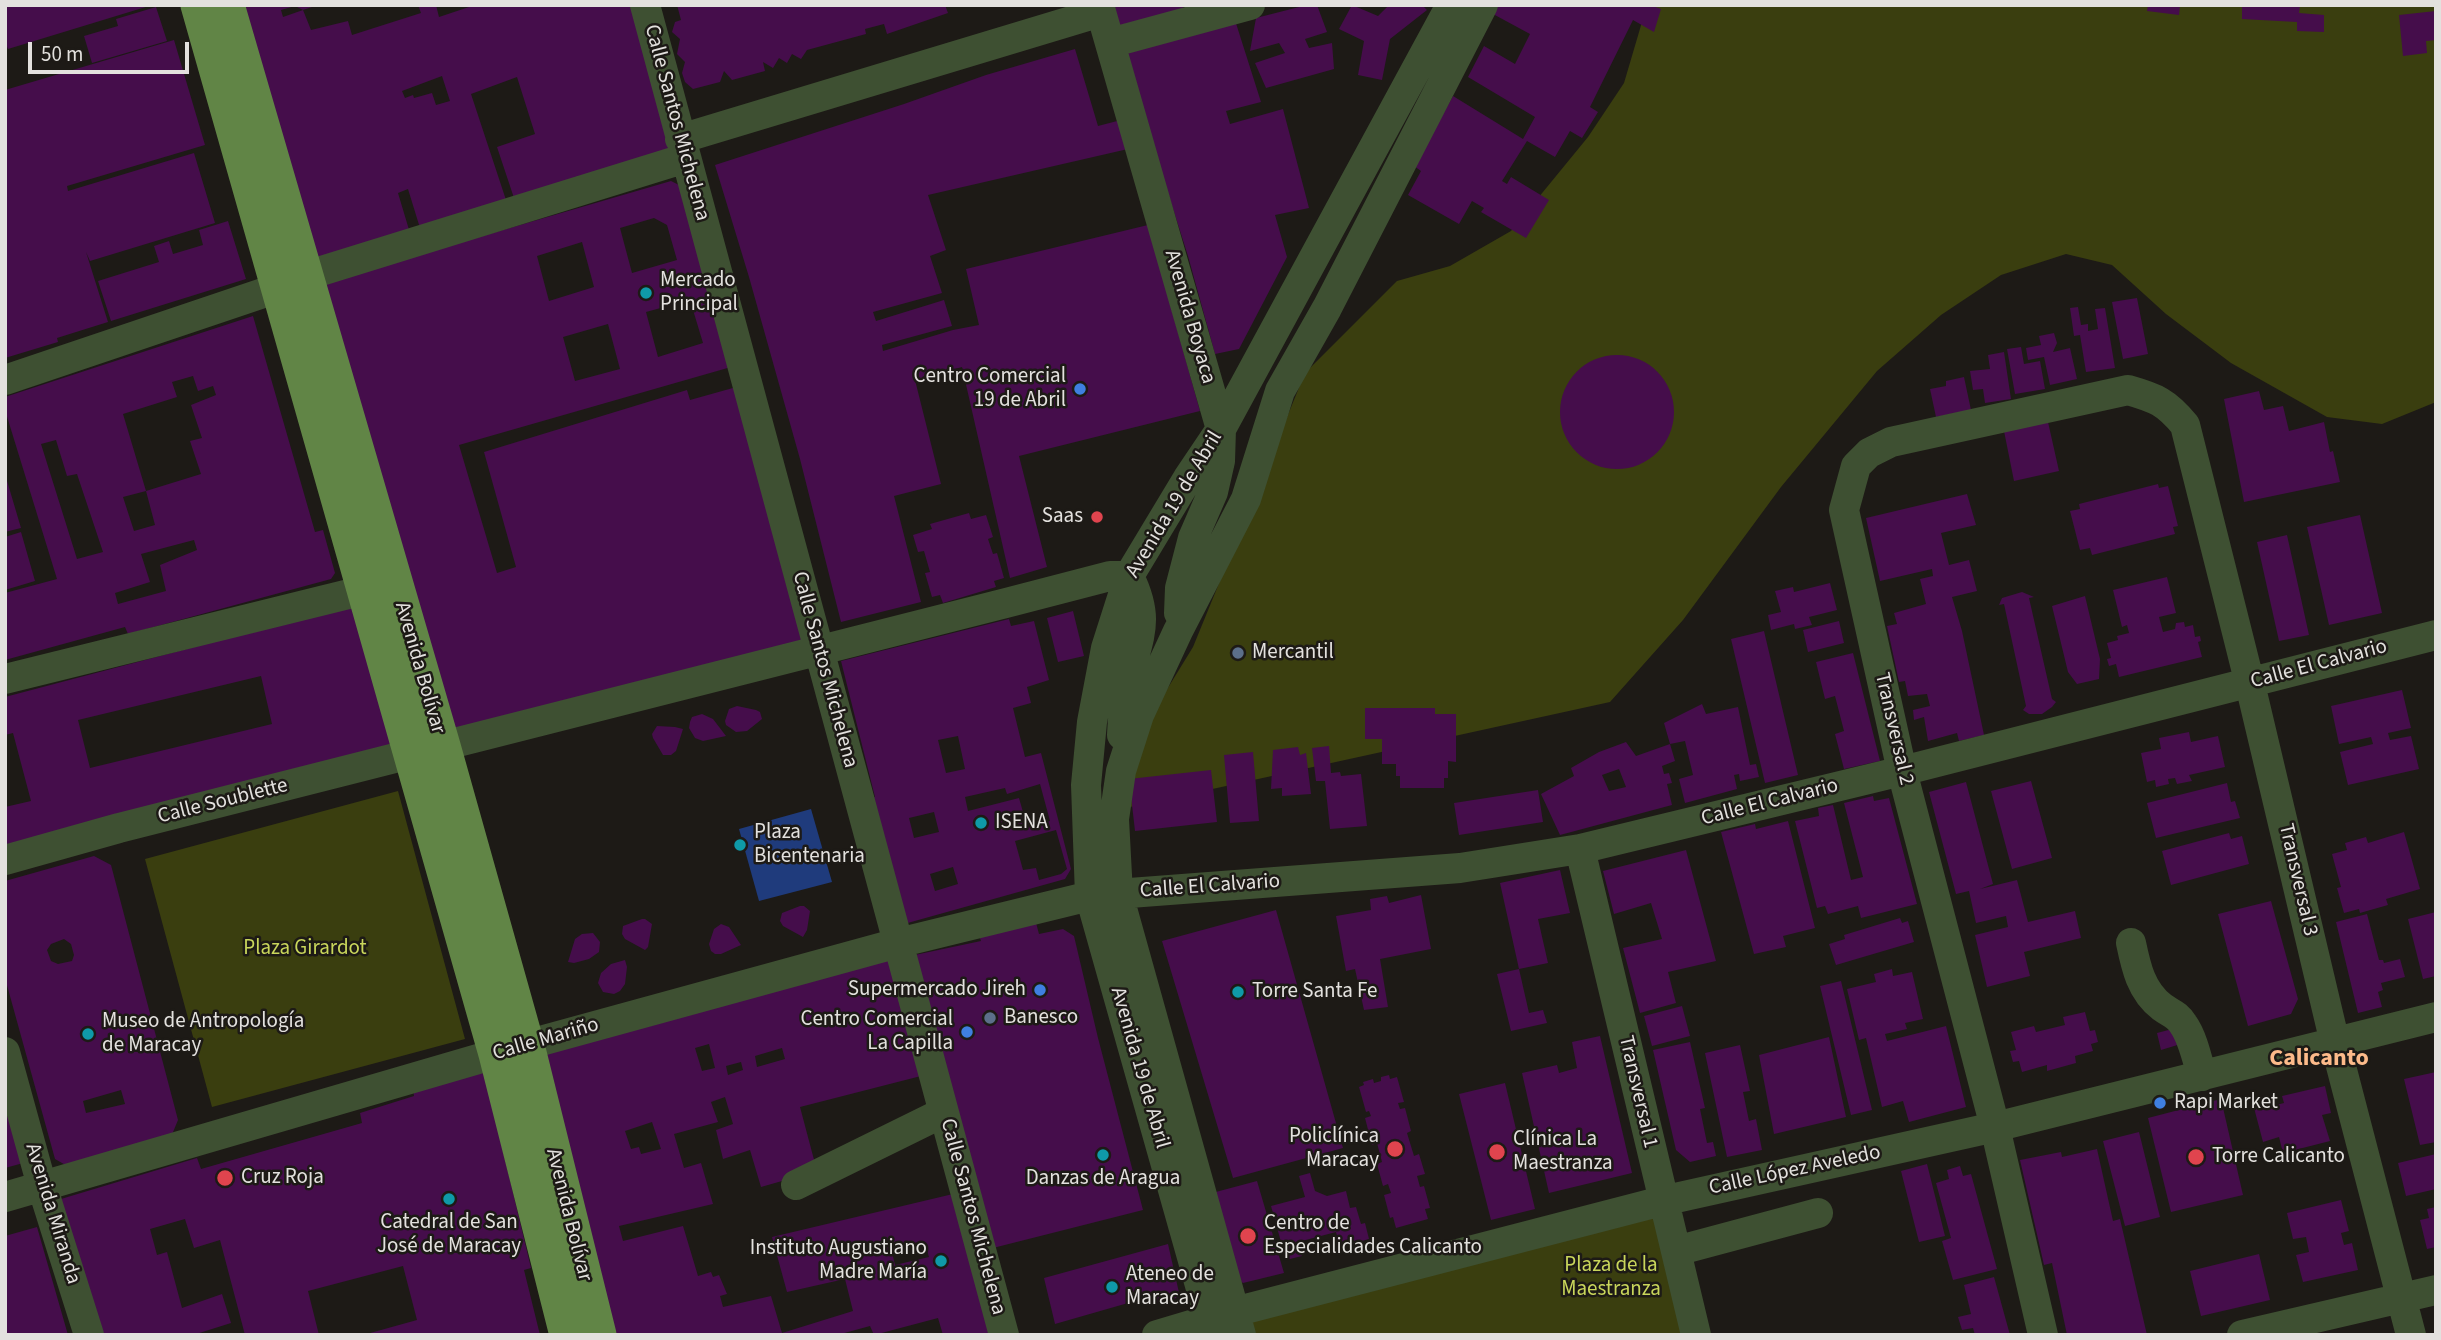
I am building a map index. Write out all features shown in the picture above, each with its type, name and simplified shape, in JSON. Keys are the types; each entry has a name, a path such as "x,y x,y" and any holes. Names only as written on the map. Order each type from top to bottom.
{"main road":[{"name":"Avenida Bolívar","path":"199,5 291,282 512,1049 598,1335"},
{"name":"Avenida Bolívar","path":"226,5 365,590 427,750"},
{"name":"Avenida Bolívar","path":"512,1049 568,1335"}],"street":[{"name":"Calle Santos Michelena","path":"645,5 1004,1335"},
{"path":"1110,43 1250,5"},
{"name":"Avenida 19 de Abril","path":"1225,1325 1104,895 1086,785 1092,722 1106,648 1129,576 1221,429 1451,5"},
{"name":"Avenida 19 de Abril","path":"1104,895 1121,771 1139,715 1178,631 1246,499 1280,391 1327,308 1483,5"},
{"path":"5,380 683,148 1100,9"},
{"name":"Avenida Boyaca","path":"1100,9 1221,429 1220,461 1213,492 1193,538 1180,588 1178,631"},
{"name":"Transversal 2","path":"2043,1335 1995,1127 1902,771 1844,510 1856,466 1869,453 1891,442 2128,390 2150,396 2170,407 2185,425"},
{"name":"Transversal 3","path":"2185,425 2335,1043 2411,1335"},
{"name":"Calle Soublette","path":"5,860 132,825 1110,576 1129,576"},
{"path":"1121,771 1123,713 1128,680 1141,632 1142,611 1129,576"},
{"path":"5,679 365,590"},
{"name":"Calle El Calvario","path":"1104,895 1460,868 1580,849 2250,684 2436,635"},
{"name":"Transversal 1","path":"1580,849 1696,1335"},
{"name":"Calle Mariño","path":"5,1197 512,1049 898,943 1104,895"},
{"path":"2131,943 2144,988 2161,1007 2177,1015 2185,1027 2202,1076"},
{"name":"Calle López Aveledo","path":"1157,1335 1225,1325 1662,1200 1995,1127 2436,1017"},
{"name":"Avenida Miranda","path":"5,1052 42,1186 89,1335"},
{"path":"796,1185 944,1114"},
{"path":"1676,1251 1818,1213"},
{"path":"2242,1335 2436,1290"}],"green space":[{"path":"1647,5 2436,5 2436,402 2382,424 2327,417 2231,363 2166,314 2112,265 2066,254 2001,275 1941,315 1877,371 1781,487 1683,620 1610,702 1121,809 1123,761 1193,647 1305,373 1397,281 1450,266 1511,231 1588,137 1624,83"},
{"name":"Plaza Girardot","path":"398,791 465,1039 212,1107 145,859"},
{"name":"Plaza de la Maestranza","path":"1656,1209 1686,1335 1255,1335 1250,1317"}],"water":[{"path":"811,809 832,882 759,901 739,829"}],"building":[{"path":"5,5 149,6 8,49 5,42"},
{"path":"236,5 318,5 303,10 311,30 348,21 352,35 421,13 418,5 436,5 439,17 475,5 635,5 670,146 667,150 514,198 497,147 535,134 517,77 471,94 506,200 420,228 408,189 398,193 410,233 311,263","holes":["295,6 303,10 283,17 281,10","442,76 450,101 436,105 432,93 405,98 402,91"]},
{"path":"677,5 945,5 948,13 887,34 884,24 865,29 866,34 807,50 801,59 792,54 787,63 779,58 773,68 763,62 765,71 732,80 724,71 720,82 693,89 685,82 682,73 685,62 677,54 680,39 672,32 675,22 681,20"},
{"path":"1107,5 1182,5 1184,11 1114,30"},
{"path":"1317,5 1327,32 1305,39 1309,48 1332,43 1334,69 1266,88 1255,63 1285,53 1279,43 1250,51 1256,18"},
{"path":"1352,5 1378,16 1389,5 1422,5 1427,10 1390,39 1382,80 1358,75 1364,41 1339,29"},
{"path":"1497,5 1650,5 1661,9 1654,32 1633,20 1590,107 1598,112 1582,138 1570,131 1555,157 1527,141 1502,181 1507,184 1511,177 1549,200 1526,238 1481,212 1484,208 1472,201 1459,224 1408,195 1421,171 1414,166 1453,96 1523,139 1535,117 1468,77 1484,46 1515,64 1530,34 1493,14"},
{"path":"2148,5 2180,5 2179,15 2147,11"},
{"path":"2242,5 2300,5 2299,13 2324,15 2324,32 2297,31 2297,22 2242,19"},
{"path":"156,7 167,41 92,63 84,36 118,26 116,19"},
{"path":"2436,11 2436,40 2426,41 2427,53 2403,56 2399,15"},
{"path":"1234,17 1261,102 1226,111 1230,124 1283,109 1309,208 1275,215 1287,257 1239,349 1215,354 1188,256 1122,48"},
{"path":"174,40 205,145 67,186 68,191 194,153 215,223 90,261 86,252 108,322 57,338 58,342 5,358 5,90"},
{"path":"1075,49 1098,126 1121,120 1128,149 928,195 946,250 930,256 942,293 873,312 876,321 944,300 952,326 882,345 883,351 979,325 966,269 1148,225 1200,411 1019,456 1047,567 1010,578 962,367 915,380 941,484 894,496 921,602 841,622 800,459 715,165 986,75"},
{"path":"671,181 689,190 738,365 459,445 497,573 516,567 484,452 687,390 690,400 740,386 807,640 447,735 321,283","holes":["654,218 667,225 677,260 632,273 620,228","582,242 594,287 549,301 537,256","690,300 703,343 658,357 646,312","608,324 620,369 575,381 563,337"]},
{"path":"228,221 246,279 111,321 98,281 159,262 154,246 169,241 173,254 203,245 199,230"},
{"path":"2137,298 2148,354 2123,359 2112,302"},
{"path":"2078,307 2081,325 2088,324 2088,331 2098,329 2095,309 2105,308 2115,368 2086,372 2080,335 2074,336 2070,308"},
{"path":"253,316 315,532 323,530 335,573 331,579 128,634 125,627 5,660 5,593 57,579 5,410 5,397","holes":["193,376 198,391 213,386 216,395 191,405 202,438 190,441 201,474 146,491 123,414 177,397 172,382","56,440 67,476 77,474 103,552 77,559 41,444","146,491 155,525 134,531 123,497","194,540 197,550 160,565 166,591 118,604 115,593 150,582 141,554"]},
{"path":"2054,333 2057,343 2053,352 2070,348 2077,379 2050,385 2044,357 2028,360 2026,348 2041,345 2039,336"},
{"path":"2021,347 2024,364 2040,361 2045,389 2015,394 2007,349"},
{"path":"2004,352 2011,399 1985,403 1983,389 1973,390 1970,371 1990,369 1988,355"},
{"path":"1617,355 1639,359 1658,371 1670,390 1674,412 1670,434 1658,453 1639,465 1617,469 1595,465 1576,453 1564,434 1560,412 1564,390 1576,371 1595,359"},
{"path":"1964,377 1971,410 1936,417 1930,389 1946,386 1946,381"},
{"path":"2259,391 2264,410 2283,406 2289,431 2324,422 2340,482 2244,502 2224,399"},
{"path":"2048,422 2059,471 2014,481 2004,431"},
{"path":"5,474 21,528 5,532"},
{"path":"2158,484 2159,488 2168,486 2178,526 2173,527 2175,534 2092,555 2090,548 2080,550 2070,511 2080,509 2079,504"},
{"path":"1967,494 1976,525 1941,533 1949,565 1969,560 1977,591 1952,597 1984,735 1959,741 1957,733 1928,741 1924,717 1914,720 1913,710 1930,706 1927,694 1908,696 1905,681 1899,682 1887,626 1897,624 1894,613 1926,604 1920,579 1933,576 1932,569 1880,581 1866,518"},
{"path":"969,513 971,519 986,515 993,537 988,539 993,554 997,553 1004,578 994,581 996,587 943,603 940,595 932,597 925,573 930,572 924,551 918,552 913,535 932,529 930,524"},
{"path":"2360,515 2382,613 2329,625 2307,527"},
{"path":"21,532 35,581 5,590 5,537"},
{"path":"2287,535 2309,635 2279,641 2257,542"},
{"path":"2167,577 2176,613 2159,617 2163,632 2175,629 2176,623 2184,622 2185,627 2193,625 2195,637 2200,636 2201,641 2198,642 2202,657 2119,677 2116,664 2109,666 2107,659 2111,658 2107,643 2118,640 2117,636 2129,633 2127,625 2122,627 2113,590"},
{"path":"1830,583 1837,610 1809,617 1812,625 1795,629 1794,624 1771,630 1768,615 1781,612 1775,591 1793,587 1794,592"},
{"path":"2022,592 2034,597 2029,598 2052,699 2056,702 2042,714 2029,714 2023,710 2026,706 2004,604 1999,605 2002,598"},
{"path":"2085,596 2100,659 2099,679 2077,684 2068,672 2052,606"},
{"path":"353,605 391,745 5,847 5,807 31,801 13,733 5,735 5,697","holes":["261,676 272,724 90,768 78,720"]},
{"path":"1073,611 1084,656 1058,662 1047,618"},
{"path":"1009,619 1011,626 1034,621 1049,680 1027,687 1031,703 1013,708 1025,757 1041,753 1071,869 1065,879 904,924 870,798 875,797 841,661","holes":["958,736 965,769 946,773 938,740","1040,784 1050,821 1027,826 1019,798 968,811 965,797 1005,788 1007,794","934,812 939,832 914,838 909,818","1056,830 1067,869 1061,874 1039,880 1036,868 1023,870 1015,841","953,867 958,884 935,891 930,874"]},
{"path":"1839,621 1844,643 1808,652 1803,630"},
{"path":"1764,631 1798,775 1765,783 1731,639"},
{"path":"1853,653 1880,761 1844,769 1835,734 1844,731 1835,696 1825,699 1816,662"},
{"path":"2402,690 2411,728 2388,733 2390,740 2411,736 2419,769 2348,785 2340,752 2373,744 2371,737 2339,744 2331,706"},
{"path":"1702,704 1706,714 1738,707 1750,765 1756,764 1759,777 1740,781 1739,774 1734,775 1737,789 1685,803 1679,779 1693,775 1685,741 1670,744 1664,723"},
{"path":"737,706 760,712 762,719 747,731 736,732 726,725 725,721 729,709"},
{"path":"1365,708 1435,708 1435,714 1456,714 1456,762 1448,761 1448,778 1444,778 1444,788 1400,788 1396,764 1382,764 1382,739 1365,739"},
{"path":"702,714 713,719 726,736 703,741 695,738 689,728 690,722 692,717"},
{"path":"657,726 683,729 676,751 671,755 663,755 653,738 652,734"},
{"path":"2189,732 2191,742 2218,736 2225,767 2189,775 2192,781 2177,784 2175,778 2168,779 2169,784 2156,787 2155,780 2147,782 2141,753 2161,749 2159,738"},
{"path":"1626,742 1636,756 1670,744 1675,761 1662,766 1664,774 1669,773 1672,783 1667,784 1672,805 1560,835 1541,794 1574,776 1571,768 1599,752","holes":["1619,769 1626,787 1609,791 1602,775"]},
{"path":"1329,746 1331,773 1340,772 1341,776 1361,774 1367,826 1330,829 1325,781 1316,781 1312,748"},
{"path":"1298,747 1300,755 1306,753 1311,794 1282,796 1282,788 1271,789 1273,750"},
{"path":"1253,752 1259,821 1230,823 1224,755"},
{"path":"1211,770 1217,822 1135,831 1129,779"},
{"path":"2031,781 2052,858 2012,869 1991,791"},
{"path":"1966,782 1993,884 1980,889 2017,880 2028,922 2075,911 2081,938 2024,952 2030,976 1987,987 1975,935 2008,927 2006,916 1976,923 1969,891 1956,894 1929,792"},
{"path":"2227,783 2231,802 2235,801 2240,818 2156,838 2147,803"},
{"path":"1538,790 1543,822 1459,835 1454,803"},
{"path":"1873,796 1874,801 1889,798 1917,904 1861,918 1858,906 1828,914 1825,906 1817,908 1795,821 1819,816 1818,808 1833,805 1851,880 1863,877 1844,803"},
{"path":"1788,821 1815,928 1783,936 1786,947 1754,954 1721,832 1755,824 1756,829"},
{"path":"2404,832 2420,889 2386,899 2388,905 2360,913 2359,909 2344,913 2337,888 2341,887 2332,854 2347,850 2345,843 2366,837 2368,843"},
{"path":"2229,833 2231,839 2242,836 2249,864 2171,885 2162,851"},
{"path":"1686,850 1716,961 1668,972 1676,1003 1640,1013 1623,948 1662,939 1651,903 1614,914 1603,871"},
{"name":"Museo de Antropología de Maracay","path":"94,856 111,865 178,1120 171,1137 69,1167 55,1159 5,978 5,881","holes":["64,939 71,944 74,955 72,961 58,964 51,961 47,950 51,944","121,1090 125,1104 86,1113 83,1101"]},
{"path":"1560,870 1570,913 1538,919 1548,963 1519,969 1500,883"},
{"path":"1421,895 1431,949 1380,959 1388,1007 1364,1010 1355,969 1346,971 1336,916 1371,910 1370,899 1387,896 1389,903"},
{"path":"2271,901 2298,999 2291,1014 2248,1026 2218,914"},
{"path":"800,906 810,911 803,937 783,926 780,921 782,913"},
{"path":"1276,910 1343,1148 1233,1178 1162,941"},
{"path":"2436,912 2436,976 2423,979 2408,919"},
{"path":"2367,914 2379,960 2384,963 2400,959 2405,977 2381,983 2383,990 2378,992 2382,1007 2358,1013 2336,922"},
{"path":"1900,918 1902,923 1908,921 1914,942 1836,965 1829,944 1845,939 1844,935"},
{"path":"642,919 652,924 648,947 645,950 625,939 622,934 623,926"},
{"path":"1035,919 1039,934 1063,929 1074,936 1143,1210 989,1249 910,956 981,941 978,932"},
{"path":"721,924 729,927 741,945 715,954 709,944 714,929"},
{"path":"593,933 600,942 599,952 589,959 568,962 575,939 582,934"},
{"path":"889,955 921,1076 800,1107 817,1171 761,1187 750,1150 723,1159 716,1130 733,1124 725,1097 711,1102 718,1122 674,1134 684,1168 701,1163 713,1204 619,1226 623,1241 683,1226 698,1276 711,1272 713,1277 719,1275 727,1294 720,1296 723,1307 771,1296 782,1333 853,1311 845,1279 787,1292 772,1237 953,1194 992,1335 943,1335 938,1318 874,1335 870,1326 837,1335 613,1335 534,1054","holes":["709,1044 715,1068 702,1071 695,1048","782,1048 785,1059 757,1067 755,1056","741,1062 743,1070 728,1075 726,1066","652,1122 661,1149 641,1154 639,1147 631,1149 625,1131","924,1241 929,1257 895,1265 891,1248"]},
{"path":"625,960 625,984 614,994 603,992 598,983 601,973 611,964"},
{"path":"1519,969 1529,1013 1543,1010 1547,1023 1511,1031 1497,974"},
{"path":"1892,969 1893,976 1912,972 1923,1019 1905,1023 1907,1029 1885,1034 1887,1041 1946,1026 1966,1107 1909,1122 1903,1101 1882,1107 1866,1038 1859,1040 1847,989 1876,982 1874,974"},
{"path":"1841,981 1872,1110 1851,1115 1820,986"},
{"path":"1682,1006 1690,1036 1652,1046 1644,1016"},
{"path":"2085,1012 2090,1031 2095,1030 2098,1042 2091,1044 2093,1051 2075,1056 2076,1063 2047,1071 2047,1065 2022,1072 2019,1061 2013,1062 2010,1051 2016,1050 2011,1032 2034,1026 2036,1032 2065,1025 2063,1017"},
{"path":"2180,1027 2184,1043 2161,1050 2157,1033"},
{"path":"1600,1036 1632,1173 1549,1193 1522,1073 1557,1065 1559,1073 1577,1068 1572,1042"},
{"path":"1829,1037 1846,1117 1774,1134 1759,1055"},
{"path":"1690,1042 1705,1108 1700,1109 1707,1143 1713,1142 1716,1156 1690,1162 1676,1150 1653,1050"},
{"path":"1740,1045 1750,1091 1743,1092 1749,1121 1756,1119 1762,1150 1727,1157 1705,1053"},
{"path":"483,1067 531,1268 524,1270 540,1335 363,1335 417,1320 403,1266 308,1291 319,1335 245,1335 220,1240 194,1248 185,1219 150,1229 157,1255 167,1252 182,1308 222,1294 231,1323 193,1335 102,1335 61,1199 197,1158 201,1169 362,1123 360,1113 414,1096 413,1089"},
{"path":"2436,1072 2436,1142 2420,1145 2404,1079"},
{"name":"Policlínica Maracay","path":"1389,1075 1390,1079 1397,1077 1404,1102 1398,1103 1400,1109 1405,1108 1411,1131 1407,1133 1414,1156 1419,1154 1425,1174 1417,1176 1420,1187 1424,1186 1430,1208 1425,1209 1428,1219 1396,1228 1393,1217 1390,1218 1384,1195 1391,1193 1388,1184 1383,1186 1377,1164 1382,1162 1377,1143 1372,1145 1365,1118 1371,1116 1369,1111 1366,1112 1359,1087 1364,1085 1363,1082 1373,1079 1374,1083"},
{"path":"5,1079 27,1162 5,1168"},
{"name":"Clínica La Maestranza","path":"1505,1083 1535,1209 1491,1220 1459,1094"},
{"path":"2325,1086 2331,1113 2322,1115 2330,1141 2283,1153 2279,1137 2263,1142 2253,1104 2274,1098 2276,1105 2284,1103 2282,1096"},
{"name":"Torre Calicanto","path":"2221,1099 2243,1195 2171,1212 2148,1118"},
{"path":"2139,1132 2160,1217 2125,1226 2103,1141"},
{"path":"2097,1149 2113,1221 2120,1219 2147,1335 2067,1335 2052,1263 2044,1265 2020,1160 2061,1152 2062,1157"},
{"path":"2436,1154 2436,1189 2406,1196 2398,1163"},
{"path":"1927,1164 1945,1236 1919,1242 1901,1171"},
{"path":"1960,1166 1963,1176 1971,1174 1997,1269 1953,1280 1942,1241 1951,1238 1936,1183 1949,1179 1947,1170"},
{"path":"1310,1173 1315,1191 1327,1196 1346,1191 1350,1208 1356,1207 1361,1224 1365,1223 1369,1239 1340,1247 1336,1232 1298,1242 1302,1256 1286,1260 1271,1206 1305,1197 1299,1176"},
{"path":"1257,1181 1284,1273 1243,1283 1237,1279 1212,1193"},
{"path":"2341,1200 2349,1231 2341,1233 2344,1245 2352,1243 2358,1270 2303,1282 2296,1255 2309,1252 2306,1237 2293,1239 2287,1213"},
{"path":"2436,1207 2436,1247 2427,1249 2420,1220 2429,1218 2427,1209"},
{"path":"37,1227 68,1335 5,1335 5,1236"},
{"name":"Ateneo de Maracay","path":"1168,1244 1180,1297 1145,1306 1142,1299 1055,1324 1044,1278"},
{"path":"2259,1254 2270,1300 2201,1316 2190,1271"},
{"path":"1994,1277 2010,1335 1975,1335 1973,1328 1962,1330 1958,1317 1971,1314 1964,1285"}],"place":[{"name":"Mercado Principal","path":"646,293"},
{"name":"Centro Comercial 19 de Abril","path":"1080,389"},
{"name":"Saas","path":"1097,517"},
{"name":"Mercantil","path":"1238,653"},
{"name":"ISENA","path":"981,823"},
{"name":"Plaza Bicentenaria","path":"740,845"},
{"name":"Supermercado Jireh","path":"1040,990"},
{"name":"Torre Santa Fe","path":"1238,992"},
{"name":"Banesco","path":"990,1018"},
{"name":"Centro Comercial La Capilla","path":"967,1032"},
{"name":"Museo de Antropología de Maracay","path":"88,1034"},
{"name":"Rapi Market","path":"2160,1103"},
{"name":"Policlínica Maracay","path":"1395,1149"},
{"name":"Clínica La Maestranza","path":"1497,1152"},
{"name":"Danzas de Aragua","path":"1103,1155"},
{"name":"Torre Calicanto","path":"2196,1157"},
{"name":"Cruz Roja","path":"225,1178"},
{"name":"Catedral de San José de Maracay","path":"449,1199"},
{"name":"Centro de Especialidades Calicanto","path":"1248,1236"},
{"name":"Instituto Augustiano Madre María","path":"941,1261"},
{"name":"Ateneo de Maracay","path":"1112,1287"}],"district":[{"name":"Calicanto","path":"2319,1060"}]}
